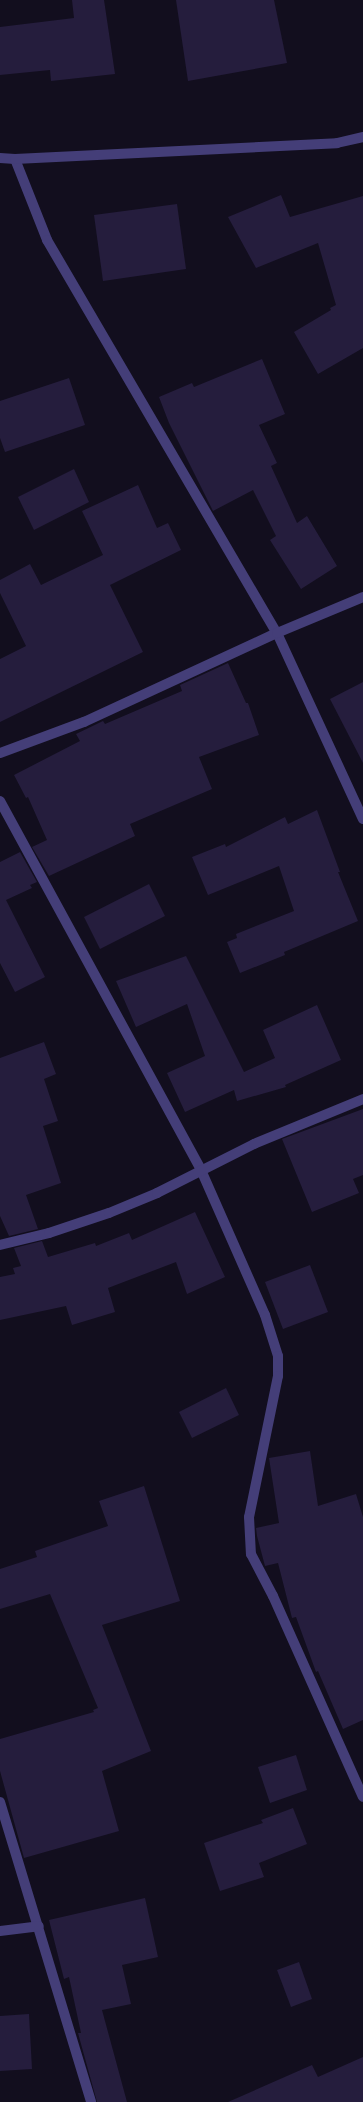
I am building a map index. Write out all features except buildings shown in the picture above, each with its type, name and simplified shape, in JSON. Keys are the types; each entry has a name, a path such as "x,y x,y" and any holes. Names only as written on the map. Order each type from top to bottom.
{"street":[{"path":"0,158 15,159 337,143 363,137"},
{"path":"15,159 47,240 277,633 363,819"},
{"path":"0,753 84,722 277,633 363,597"},
{"path":"0,800 201,1170 265,1315 278,1356 278,1376 249,1518 251,1554 273,1596 363,1797"},
{"path":"0,1245 49,1233 109,1213 157,1193 254,1144 363,1099"},
{"path":"0,1802 39,1926 91,2102"},
{"path":"0,1931 39,1926"}]}
